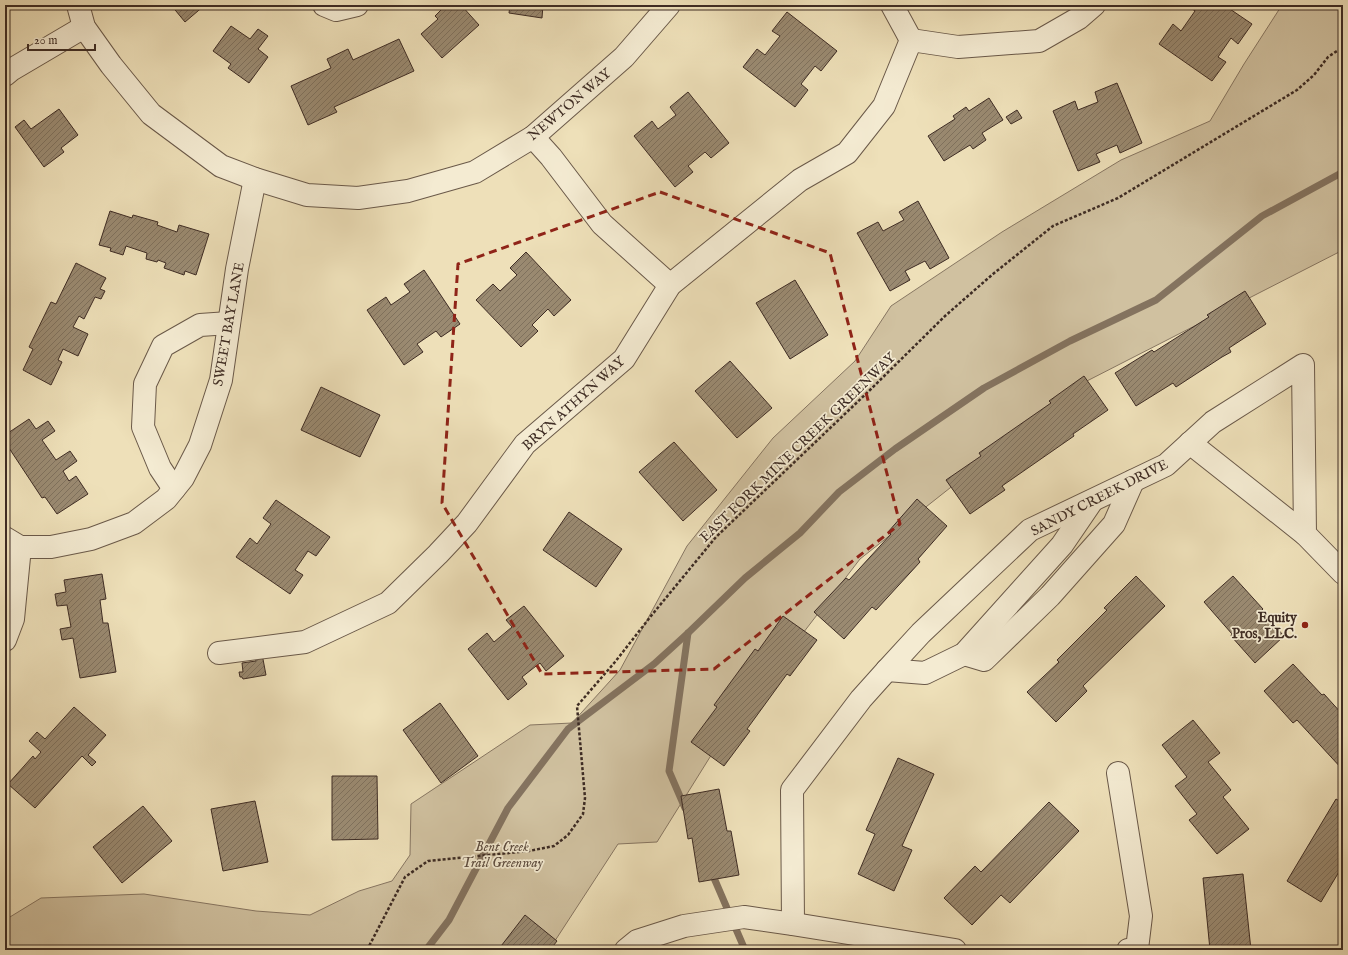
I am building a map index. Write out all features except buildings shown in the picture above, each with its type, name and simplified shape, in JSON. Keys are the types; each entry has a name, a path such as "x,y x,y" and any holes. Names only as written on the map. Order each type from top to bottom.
{"street":[{"name":"NEWTON WAY","path":"78,5 84,27 111,65 151,114 221,166 254,179 307,195 358,198 408,191 474,172 532,137 624,57 669,5"},
{"path":"324,5 336,10 357,5"},
{"path":"892,5 911,40 958,47 1040,41 1079,18 1094,5"},
{"path":"5,75 84,27"},
{"name":"BRYN ATHYN WAY","path":"219,653 305,642 388,603 467,523 524,444 624,359 670,285 800,180 847,153 884,106 911,40"},
{"path":"532,137 551,157 602,224 670,285"},
{"name":"SWEET BAY LANE","path":"12,542 51,547 91,539 134,523 166,499 183,478 202,438 221,380 237,269 254,179"},
{"path":"174,489 160,468 143,427 145,384 163,346 200,325 229,323"},
{"name":"SANDY CREEK DRIVE","path":"793,924 792,790 861,699 887,670 921,633 1030,530 1166,465 1213,422 1303,365 1305,534"},
{"path":"1190,443 1305,534 1343,573"},
{"path":"964,654 984,660 1050,596 1114,524 1133,481"},
{"path":"887,670 925,673 964,654 1062,545 1093,500"},
{"path":"5,640 13,620 12,542"},
{"path":"1118,773 1141,916 1138,949 1128,950"},
{"path":"626,950 637,941 684,926 744,917 955,950"}],"path":[{"name":"EAST FORK MINE CREEK GREENWAY","path":"367,950 405,877 428,861 529,851 554,846 568,835 583,814 585,798 577,706 615,662 650,616 716,537 945,316 993,274 1053,226 1118,198 1297,90 1314,75 1328,57 1343,47"}],"highlighted area":[{"path":"660,192 830,253 900,524 714,669 542,674 442,503 458,264"}],"green space":[{"name":"Bent Creek Trail Greenway","path":"1282,5 1343,5 1343,250 1083,383 860,559 720,741 657,842 618,844 549,950 5,950 5,920 41,898 144,894 256,911 310,915 359,891 392,881 410,855 411,804 530,725 572,723 620,670 687,546 773,438 855,361 891,306 1002,232 1121,160 1210,121"}],"waterway":[{"path":"426,950 449,920 508,808 568,729 654,664 745,578 800,533 839,492 895,449 984,388 1070,341 1156,300 1262,216 1343,172"},
{"path":"685,808 669,771 688,633"},
{"path":"711,871 745,950"}],"place":[{"name":"Equity Pros, LLC.","path":"1305,625"}]}
